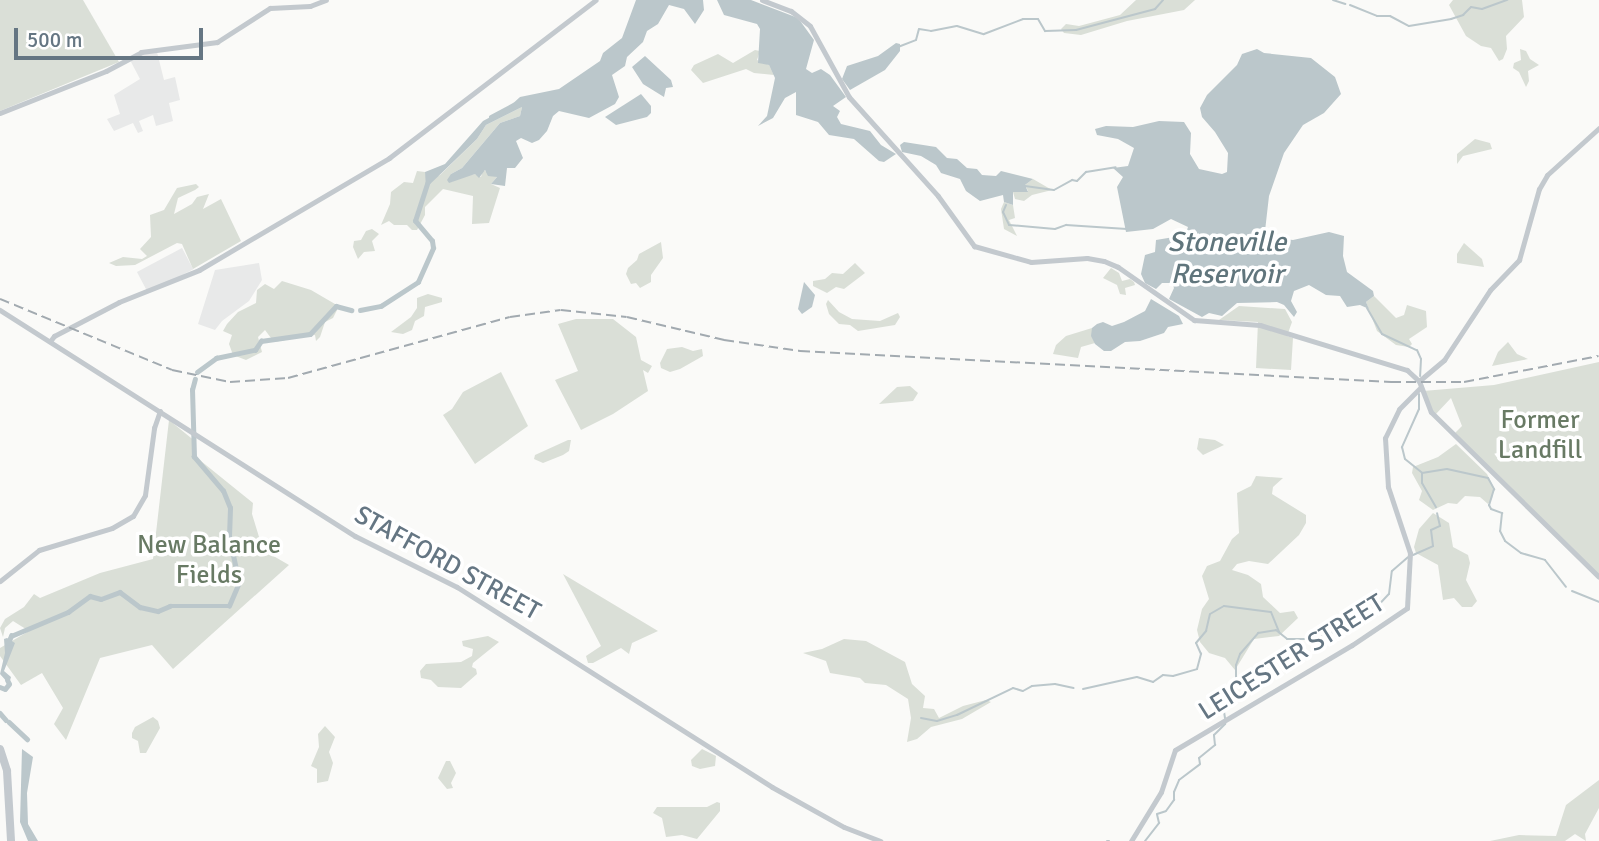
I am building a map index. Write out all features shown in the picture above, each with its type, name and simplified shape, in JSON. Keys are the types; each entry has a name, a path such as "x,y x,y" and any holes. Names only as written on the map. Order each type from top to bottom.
{"highway":[{"path":"0,749 6,769 11,841"}],"street":[{"path":"0,113 106,71 141,52 217,42 270,8 310,6 326,0"},
{"path":"51,340 119,302 196,272 360,175 408,145 596,0"},
{"path":"762,0 791,11 806,22 840,83 898,153 941,199 969,242 979,249 1031,262 1082,258 1104,261 1118,267 1191,319 1206,323 1260,325 1399,367 1420,384 1431,412 1599,577"},
{"name":"LEICESTER STREET","path":"1131,841 1161,792 1175,750 1404,611 1409,600 1410,556 1388,487 1385,438 1396,413 1444,360 1492,287 1520,258 1546,177 1599,128"},
{"path":"218,259 221,267"},
{"name":"STAFFORD STREET","path":"0,310 355,536 478,600 772,787 842,826 880,841"},
{"path":"0,581 41,549 112,528 133,516 145,495 154,428 160,411"}],"shaded area":[{"path":"157,52 164,80 175,77 180,100 169,103 173,121 156,126 153,115 139,121 143,131 138,133 133,123 114,131 107,119 120,114 114,95 140,79 130,60 140,54"},
{"path":"182,248 193,269 148,293 137,272"},
{"path":"259,263 262,280 249,301 222,321 215,330 198,324 215,270"}],"green space":[{"path":"0,0 83,0 119,62 0,111"},
{"path":"1136,0 1195,0 1184,10 1127,21 1081,35 1064,33 1061,29 1066,24 1079,26 1120,15"},
{"path":"1453,0 1522,0 1524,17 1506,36 1507,49 1503,59 1499,61 1491,48 1481,46 1466,36 1449,5"},
{"path":"1520,49 1526,51 1530,59 1539,65 1528,71 1529,81 1526,87 1519,72 1513,68 1514,63 1521,60"},
{"path":"755,50 760,51 757,60 769,65 774,75 754,73 746,69 703,83 691,70 694,65 718,54 733,63"},
{"path":"522,107 520,116 500,123 462,168 451,174 451,182 475,174 481,177 483,170 497,177 491,184 500,188 489,223 472,224 473,196 443,189 425,207 425,215 417,230 412,230 407,225 394,225 389,221 381,225 390,204 391,192 404,182 413,183 417,171 425,172 427,180 440,175 477,139 486,125"},
{"path":"1475,139 1490,143 1492,149 1463,156 1457,164 1457,154"},
{"path":"1033,179 1052,190 1032,195 1024,201 1015,199 1013,192 1028,191 1025,185"},
{"path":"196,184 199,187 178,198 174,214 192,204 197,197 209,194 203,209 221,199 241,241 193,269 182,244 177,243 135,265 116,266 109,263 123,257 142,259 147,256 140,249 151,237 150,215 164,210 177,188"},
{"path":"1004,202 1013,205 1015,218 1009,220 1017,236 1004,229 1001,209"},
{"path":"372,229 379,234 372,241 375,251 364,252 358,259 353,247 354,241 361,240 366,231"},
{"path":"661,242 663,258 651,275 651,282 640,288 636,283 631,284 626,274 628,268 637,260 639,254"},
{"path":"1464,243 1482,259 1484,267 1457,263 1457,254"},
{"path":"855,263 865,273 844,289 836,287 827,293 813,286 813,281 825,279 832,273 843,274"},
{"path":"1111,268 1119,273 1122,281 1130,279 1134,282 1135,285 1125,288 1126,295 1120,294 1117,285 1103,278"},
{"path":"282,281 311,290 335,304 337,310 333,318 325,322 316,341 315,335 274,342 265,330 258,337 262,352 246,360 233,355 229,344 232,335 223,331 227,324 238,312 256,303 257,290 265,284 274,289"},
{"path":"428,294 442,298 442,302 425,307 424,316 415,321 412,330 403,334 391,332 411,317 417,308 417,298"},
{"path":"1374,296 1396,318 1404,315 1407,305 1426,311 1427,327 1409,339 1412,344 1409,347 1396,345 1377,331 1366,302"},
{"path":"828,300 839,312 852,319 880,321 898,313 900,317 895,325 858,331 850,325 839,324 829,314 826,304"},
{"path":"1239,306 1285,309 1292,322 1287,336 1293,338 1291,370 1256,368 1258,322 1219,320"},
{"path":"576,319 613,319 636,337 641,360 652,366 648,373 643,370 648,391 613,414 581,430 555,380 578,371 558,324"},
{"path":"1092,328 1095,343 1081,347 1078,358 1053,354 1056,345 1066,336"},
{"path":"1508,342 1517,354 1528,359 1492,366 1498,352"},
{"path":"682,347 693,351 702,349 703,356 670,372 661,368 660,363 667,349"},
{"name":"Former Landfill","path":"1599,362 1599,575 1454,434 1462,426 1451,398 1435,415 1423,391 1494,385"},
{"path":"501,372 528,426 475,464 443,415 452,409 463,392"},
{"path":"910,386 918,393 913,401 879,404 897,387"},
{"name":"New Balance Fields","path":"169,420 196,442 196,457 253,503 252,514 263,550 289,565 173,669 152,645 100,658 66,740 54,724 63,708 42,673 21,685 0,656 0,648 29,631 13,621 5,628 3,637 0,628 5,619 24,607 34,594 40,598 100,573 153,559"},
{"path":"1199,438 1215,440 1224,445 1203,455 1197,449"},
{"path":"571,440 569,451 563,455 543,463 534,459 535,455"},
{"path":"1456,444 1487,474 1494,488 1492,499 1488,504 1480,497 1465,496 1457,504 1448,503 1433,510 1419,500 1422,491 1412,473 1413,467 1438,457"},
{"path":"1256,476 1283,478 1273,487 1272,494 1306,515 1306,523 1299,535 1268,564 1249,561 1237,564 1232,570 1248,575 1261,584 1263,597 1280,613 1294,611 1298,618 1279,636 1254,639 1235,670 1225,658 1209,653 1200,642 1197,630 1202,609 1209,599 1202,576 1207,566 1220,561 1232,539 1239,533 1237,493 1251,486"},
{"path":"1433,513 1449,523 1453,547 1468,555 1470,563 1466,580 1477,601 1472,607 1462,607 1454,598 1443,600 1438,565 1416,553 1414,547 1419,529"},
{"path":"563,574 658,631 632,643 629,654 621,648 588,663 586,656 601,646"},
{"path":"488,636 499,642 473,663 472,667 477,674 461,688 438,687 431,680 421,678 420,671 426,664 461,662 472,656 473,649 463,646 462,641"},
{"path":"844,639 866,641 905,662 912,684 925,696 923,708 934,709 939,718 963,706 986,700 991,702 962,719 931,727 917,739 907,742 911,718 908,699 886,685 865,683 860,678 830,673 826,661 803,653 822,649"},
{"path":"153,717 160,728 146,753 140,753 138,741 132,738 132,733 135,727"},
{"path":"325,726 335,737 329,752 333,763 328,781 317,783 317,769 311,766 319,747 318,734"},
{"path":"702,749 716,756 715,766 700,769 692,766 691,760"},
{"path":"446,761 450,761 456,773 451,783 453,788 447,789 438,778"},
{"path":"1599,780 1599,808 1585,834 1586,841 1575,834 1565,841 1490,841 1519,835 1556,836 1566,805"},
{"path":"720,803 720,811 697,839 682,835 666,837 662,818 653,813 657,807 707,807"}],"water":[{"path":"636,0 703,0 704,10 695,24 684,9 669,5 658,24 647,31 643,42 627,57 625,66 612,75 619,97 615,104 589,118 559,111 553,116 547,131 539,140 532,143 521,138 516,141 523,158 515,168 507,168 505,186 491,184 497,177 488,176 485,170 479,178 475,174 449,183 447,180 451,174 462,168 500,123 520,116 522,107 486,125 477,139 426,188 425,172 445,164 483,121 509,107 520,97 559,89 600,61 603,53 622,38"},
{"path":"717,0 751,0 798,18 814,40 806,69 812,73 821,69 830,75 846,97 833,106 840,111 837,117 841,124 870,131 881,145 896,154 884,162 879,161 854,139 829,135 818,122 796,115 796,92 785,98 773,118 758,126 767,116 775,78 769,65 758,63 760,29 757,24 724,15"},
{"path":"896,43 900,44 900,51 885,70 850,90 842,79 847,66 878,56"},
{"name":"Stoneville Reservoir","path":"1257,49 1264,53 1311,58 1335,77 1341,94 1324,113 1303,125 1284,153 1269,196 1265,231 1270,237 1293,240 1329,232 1344,236 1343,256 1347,272 1373,291 1374,296 1366,302 1369,309 1360,305 1347,307 1340,296 1326,295 1309,285 1294,291 1291,301 1297,312 1294,317 1284,305 1277,302 1237,303 1222,316 1209,313 1202,317 1169,299 1174,288 1172,283 1162,283 1156,289 1145,283 1141,274 1145,255 1155,252 1156,240 1180,236 1186,233 1188,227 1171,219 1153,229 1126,232 1117,187 1123,177 1113,168 1128,166 1134,148 1118,139 1097,135 1095,129 1106,126 1133,127 1159,121 1184,122 1191,133 1190,154 1199,169 1222,174 1227,172 1228,153 1202,117 1200,108 1207,95 1237,65 1242,54"},
{"path":"645,56 671,80 673,87 666,88 664,97 643,84 632,67"},
{"path":"641,94 651,106 651,113 647,117 616,125 605,117"},
{"path":"904,142 936,147 947,158 957,159 967,168 977,169 982,175 996,176 1001,171 1033,179 1025,185 1028,192 1013,192 1013,205 1004,202 1003,195 980,201 966,191 960,179 941,173 936,165 921,156 902,152 900,145"},
{"path":"804,282 815,295 812,307 802,314 798,309"},
{"path":"1151,299 1179,316 1183,324 1168,327 1164,333 1140,341 1125,342 1111,351 1104,351 1095,344 1091,336 1092,328 1103,322 1112,326 1124,322 1145,311"},
{"path":"4,639 15,643 4,671 11,677 9,684 0,674 5,653"},
{"path":"22,749 33,757 27,793 28,824 38,841 28,841 20,822"}],"waterway":[{"path":"898,47 916,40 919,29 931,31 957,26 984,34 1023,19 1038,19 1045,31 1076,30 1155,9 1163,0"},
{"path":"1333,0 1345,4"},
{"path":"1350,5 1377,16 1390,16 1409,26 1451,19 1463,15 1471,7 1482,9 1507,0"},
{"path":"491,117 514,105"},
{"path":"1025,186 1054,190 1072,180 1077,181 1086,172 1116,167"},
{"path":"360,310 381,306 418,282 433,248 432,241 415,221 427,183"},
{"path":"1006,205 1003,212 1009,225 1055,229 1066,225 1127,229"},
{"path":"197,372 216,358 255,350 261,341 310,334 336,306 351,310"},
{"path":"1367,308 1382,334 1417,350 1421,359 1420,376"},
{"path":"8,643 11,636 68,612 90,596 101,599 120,592 140,607 158,611 170,606 229,606 239,583 229,537 230,508 223,491 194,457 192,390 195,379"},
{"path":"1419,394 1419,409 1402,447 1405,459 1422,473 1422,483 1436,507"},
{"path":"1422,473 1447,469 1488,478 1494,489 1489,505 1491,509 1502,513 1500,531 1505,541 1521,553 1545,560 1566,587"},
{"path":"1413,555 1433,546 1431,530 1440,526 1437,513"},
{"path":"1225,718 1223,705 1229,701 1228,697 1236,685 1236,665 1240,654 1258,633 1276,630 1287,639 1317,639 1329,633 1343,631 1372,612 1389,594 1392,571 1408,557"},
{"path":"1572,591 1599,602"},
{"path":"1083,689 1137,677 1153,682 1163,675 1173,676 1197,669 1201,654 1196,643 1206,631 1210,614 1224,606 1271,612 1279,632"},
{"path":"0,687 5,689 9,684 7,680"},
{"path":"921,718 937,721 957,715 1013,688 1023,691 1032,686 1055,684 1074,688"},
{"path":"0,713 6,720"},
{"path":"9,722 27,739"},
{"path":"1145,841 1159,823 1157,814 1166,811 1174,800 1179,780 1200,764 1199,758 1215,745 1214,735 1225,724"}],"railway":[{"path":"0,299 172,370 230,382 288,378 510,317 561,310 627,317 724,340 800,351 1391,382 1464,382 1599,356"}]}
